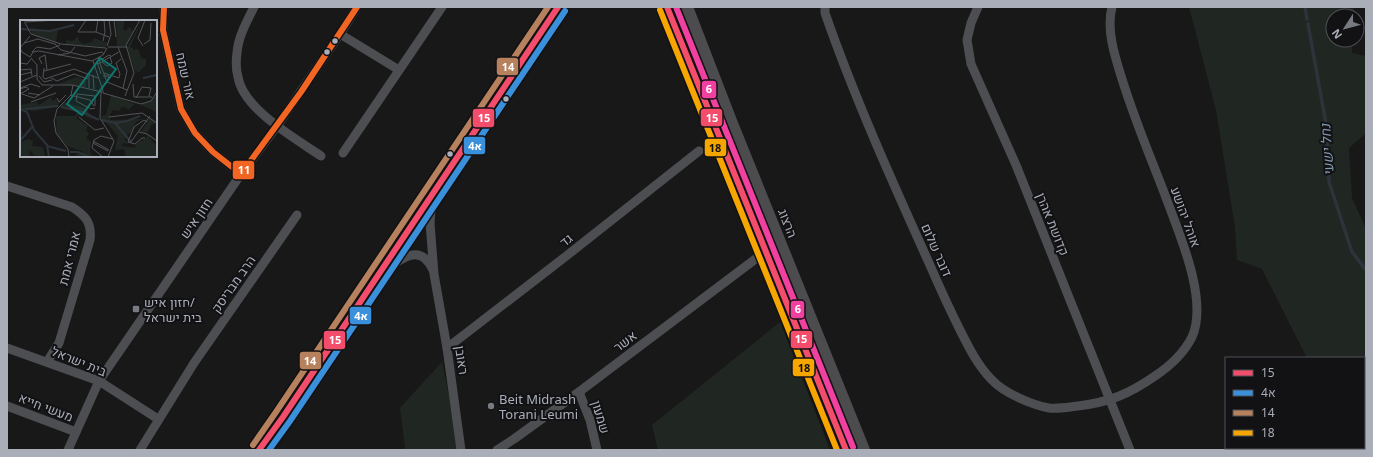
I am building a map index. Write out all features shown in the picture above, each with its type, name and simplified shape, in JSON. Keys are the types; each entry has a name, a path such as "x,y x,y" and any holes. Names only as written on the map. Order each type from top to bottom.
{"street":[{"name":"אור שמח","path":"164,7 163,30 180,109 195,133 213,152 241,174"},
{"path":"254,7 243,29 237,52 238,78 255,108 277,126 321,156"},
{"name":"חזון איש","path":"68,450 99,381 241,174 277,126 357,7"},
{"path":"343,153 442,7"},
{"path":"259,450 283,417 558,7"},
{"path":"269,450 568,7"},
{"path":"667,7 846,450"},
{"name":"הרצוג","path":"687,7 731,121 864,450"},
{"name":"דובר שלום","path":"825,7 825,13 838,52 889,174 945,299 968,346 978,362 992,381 1005,390 1031,403 1051,408 1080,406 1110,400"},
{"name":"קדושת אהרן","path":"978,7 971,23 967,40 971,64 1016,165 1130,450"},
{"name":"אוהל יהושע","path":"1110,400 1138,387 1162,371 1177,358 1192,336 1197,315 1196,295 1190,264 1130,105 1114,54 1110,17 1112,7"},
{"path":"340,34 399,70"},
{"name":"גד","path":"447,348 699,151"},
{"name":"אמרי אמת","path":"7,186 72,207 81,213 89,224 91,232 90,240 59,343 48,362"},
{"name":"ראובן","path":"431,209 430,223 434,274 447,348 461,450"},
{"name":"הרב מבריסק","path":"140,450 194,363 297,215"},
{"name":"אשר","path":"497,450 579,392 766,251"},
{"name":"ראובן","path":"393,265 409,255 420,255 429,262 434,274"},
{"name":"בית ישראל","path":"7,348 99,381 158,419"},
{"name":"שמעון","path":"579,392 590,420 597,450"},
{"name":"מעשי חייא","path":"7,406 76,432"}],"shaded area":[{"path":"1189,7 1354,7 1325,8 1325,48 1352,48 1352,53 1366,56 1366,133 1349,148 1352,198 1366,229 1366,450 1352,449 1365,449 1365,357 1306,357 1262,269 1237,260 1235,227 1216,110"},
{"path":"780,322 830,450 658,450 652,425"},
{"path":"442,362 460,450 404,450 400,408"}],"waterway":[{"name":"נחל ישעי","path":"1305,7 1307,19"},
{"name":"נחל ישעי","path":"1308,24 1326,124 1329,182 1352,252 1366,270"}],"transit line":[{"name":"11","path":"164,7 163,30 181,109 195,133 213,152 241,174 301,92 357,7"},
{"name":"14","path":"253,445 548,7"},
{"name":"15","path":"259,450 283,417 558,7"},
{"name":"15","path":"667,7 846,450"},
{"name":"6","path":"676,7 853,447"},
{"name":"18","path":"660,10 837,450"},
{"name":"4א","path":"269,450 565,11"}],"place":[{"name":"חזון איש/ בית ישראל","path":"136,309"},
{"name":"Beit Midrash Torani Leumi","path":"491,406"}]}
